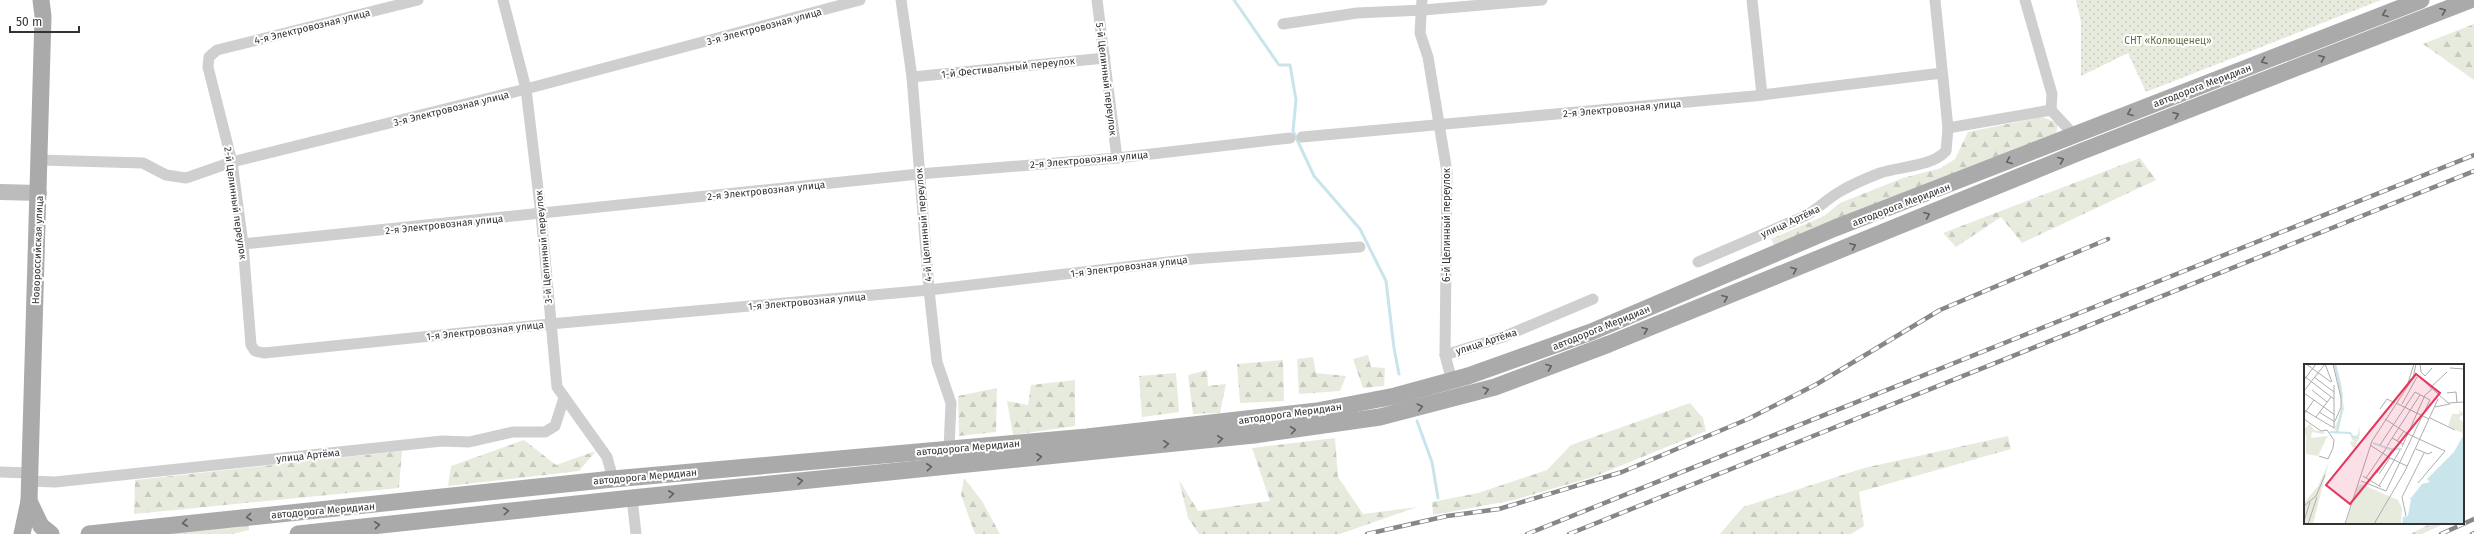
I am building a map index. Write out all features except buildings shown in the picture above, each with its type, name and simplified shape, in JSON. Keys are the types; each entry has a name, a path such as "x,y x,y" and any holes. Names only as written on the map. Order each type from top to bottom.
{"main road":[{"name":"автодорога Меридиан","path":"100,533 415,502 613,479 1087,437 1317,411 1395,396 1452,381 1591,332 1836,228 2421,0"},
{"name":"автодорога Меридиан","path":"298,534 632,498 1254,435 1380,417 1458,398 1495,387 1621,340 2080,152 2470,0"},
{"name":"Новороссийская улица","path":"22,534 29,501 30,477 44,5"},
{"path":"2074,135 2080,152"},
{"path":"1452,381 1458,398"},
{"path":"29,501 41,526 51,534"}],"street":[{"name":"4-я Электровозная улица","path":"209,57 217,50 418,0"},
{"name":"3-й Целинный переулок","path":"503,0 526,89 541,214 557,387 607,457 613,479"},
{"name":"3-я Электровозная улица","path":"40,160 143,164 166,175 186,178 232,162 526,89 860,0"},
{"name":"4-й Целинный переулок","path":"902,0 912,77 929,290 937,362 951,403 949,449"},
{"name":"5-й Целинный переулок","path":"1097,0 1117,158"},
{"path":"1283,24 1357,12 1422,5 1542,0"},
{"path":"1752,0 1762,95"},
{"name":"улица Артёма","path":"1698,262 1806,216 1820,208 1840,191 1881,173 1924,162 1932,162 1946,151 1948,128 1935,0"},
{"path":"2025,0 2052,94 2051,110 2074,135"},
{"name":"6-й Целинный переулок","path":"1422,5 1420,33 1428,57 1438,126 1447,172 1445,355 1452,381"},
{"name":"2-й Целинный переулок","path":"209,57 208,68 232,162 243,244 251,345 255,351"},
{"name":"1-й Фестивальный переулок","path":"912,77 1105,58"},
{"name":"2-я Электровозная улица","path":"1302,137 1438,126 1762,95 1942,73"},
{"path":"1948,128 2051,110"},
{"name":"2-я Электровозная улица","path":"243,244 919,174 1117,158 1290,138"},
{"path":"0,192 39,193"},
{"name":"1-я Электровозная улица","path":"255,351 264,353 550,324 929,290 1193,259 1360,247"},
{"name":"улица Артёма","path":"1445,355 1503,337 1593,299"},
{"name":"улица Артёма","path":"0,472 55,482 442,441 469,442 513,432 545,432 555,426 564,398"},
{"path":"632,498 636,534"}],"green space":[{"name":"СНТ «Колющенец»","path":"2076,0 2381,0 2146,92 2128,53 2081,76 2081,21"},
{"path":"2474,24 2474,80 2423,44"},
{"path":"2042,117 2058,123 2056,136 1775,247 1771,239 1824,216 1840,203 1903,178 1941,168 1955,159 1968,132"},
{"path":"2140,158 2156,180 2022,243 2001,217 1956,247 1943,233"},
{"path":"1368,355 1371,367 1385,368 1384,386 1363,388 1353,359"},
{"path":"1313,357 1316,373 1346,376 1340,391 1299,394 1297,359"},
{"path":"1283,360 1284,401 1240,403 1237,364"},
{"path":"1207,370 1208,386 1226,384 1220,413 1193,414 1188,375"},
{"path":"1176,373 1179,412 1142,417 1139,376"},
{"path":"1075,380 1075,426 1013,435 1007,401 1028,405 1031,385"},
{"path":"997,388 996,432 959,436 958,396"},
{"path":"1690,403 1703,418 1706,431 1593,477 1514,500 1433,515 1432,502 1478,493 1547,470 1571,445"},
{"path":"2008,436 2011,449 1859,492 1864,526 1851,534 1720,534 1743,507 1864,468"},
{"path":"1335,438 1338,477 1363,514 1417,507 1340,534 1199,534 1188,518 1179,480 1198,511 1270,501 1252,448"},
{"path":"524,440 556,465 596,451 579,471 448,486 451,466"},
{"path":"402,451 399,488 134,514 135,480"},
{"path":"964,478 982,501 1000,534 975,534 961,495"},
{"path":"2430,524 2444,524 2422,534 2410,534"},
{"path":"249,525 249,530 233,534 139,534"}],"waterway":[{"path":"1234,0 1279,65 1290,65 1296,100 1293,131 1314,176 1360,229 1386,281 1394,348 1399,374"},
{"path":"1417,421 1432,462 1438,498"}],"railway":[{"path":"1527,534 2474,155"},
{"path":"1569,534 2474,171"},
{"path":"1367,534 1447,516 1499,509 1622,472 1748,419 1817,384 1940,310 2108,239"},
{"path":"2464,524 2474,519"},
{"path":"2441,534 2463,524"}]}
